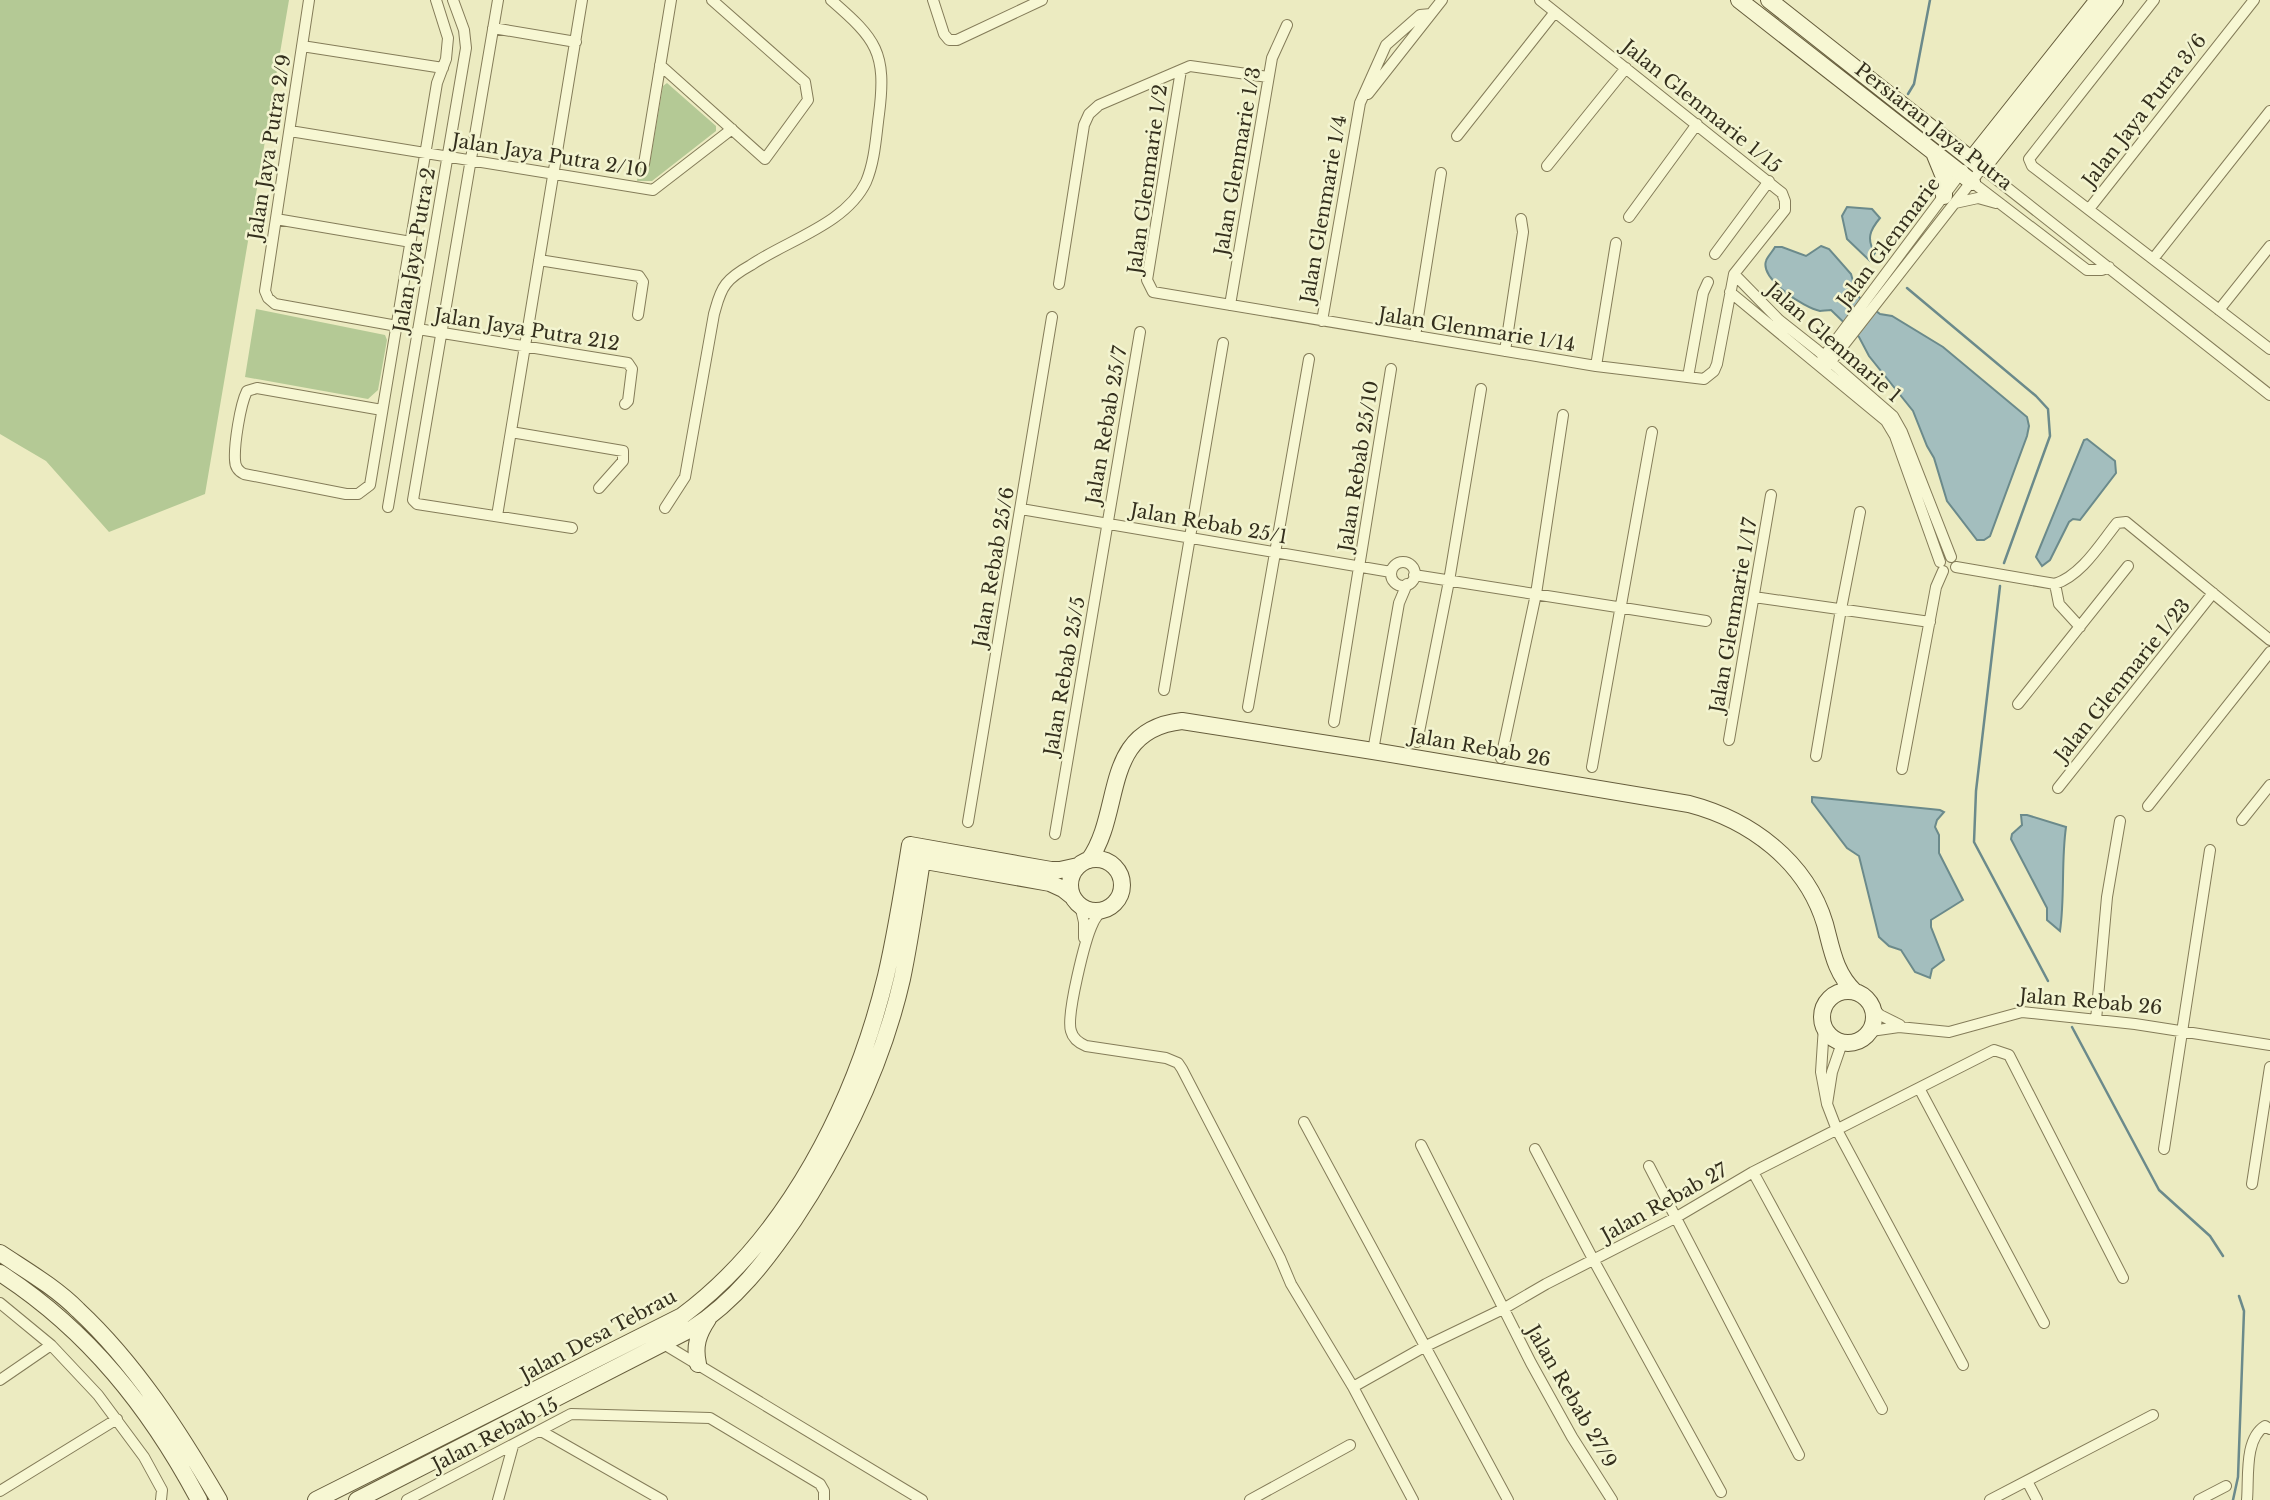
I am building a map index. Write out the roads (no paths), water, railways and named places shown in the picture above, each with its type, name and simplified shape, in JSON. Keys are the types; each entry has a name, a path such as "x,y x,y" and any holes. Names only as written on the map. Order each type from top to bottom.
{"street":[{"name":"Jalan Jaya Putra 2/9","path":"309,0 265,291 275,304 397,326"},
{"path":"382,410 257,388 247,391 234,461 237,469 244,474 346,494 358,494 370,485 437,83 443,68 448,38 436,0"},
{"name":"Jalan Jaya Putra 2","path":"388,508 466,48 464,30 453,0"},
{"path":"498,0 412,494 417,504 572,528"},
{"path":"497,516 582,0"},
{"path":"644,164 671,0"},
{"path":"660,65 765,159 808,100 808,90 805,82 712,0"},
{"path":"665,508 685,477 714,314 719,295 726,283 766,255 821,225 850,205 866,181 874,154 883,81 880,57 872,41 858,24 831,0"},
{"path":"933,0 944,34 949,40 957,40 1042,0"},
{"path":"1360,103 1442,0"},
{"name":"Jalan Glenmarie 1/15","path":"1540,0 1782,193 1785,210 1734,274 1730,292"},
{"name":"Persiaran Jaya Putra","path":"1739,0 2087,270 2109,267"},
{"name":"Persiaran Jaya Putra","path":"1769,0 2270,395"},
{"path":"1977,164 2098,0"},
{"path":"1977,164 2115,0"},
{"path":"2154,0 2029,159 2032,166 2270,349"},
{"name":"Jalan Jaya Putra 3/6","path":"2089,209 2254,0"},
{"path":"1457,136 1555,12"},
{"name":"Jalan Glenmarie 1/4","path":"1322,321 1360,103 1386,45 1420,15 1431,14"},
{"name":"Jalan Glenmarie 1/3","path":"1230,306 1268,77 1272,58 1287,25"},
{"path":"493,28 576,42"},
{"path":"302,46 443,68"},
{"path":"1059,284 1084,125 1093,108 1190,66 1268,77"},
{"path":"1546,166 1626,68"},
{"name":"Jalan Glenmarie 1/2","path":"1153,292 1147,280 1181,70"},
{"path":"2153,259 2270,111"},
{"path":"1629,216 1697,124"},
{"name":"Jalan Jaya Putra 2/10","path":"290,131 653,190 732,129"},
{"path":"1933,152 1944,177 1949,200 1978,198 2002,205"},
{"name":"Jalan Glenmarie","path":"1825,363 1977,164"},
{"path":"1415,336 1441,173"},
{"path":"1715,254 1769,181"},
{"path":"276,219 411,242"},
{"path":"1504,351 1523,232 1521,219"},
{"path":"1596,366 1616,243"},
{"path":"2219,310 2270,246"},
{"path":"539,260 639,276 643,282 638,315"},
{"name":"Jalan Glenmarie 1","path":"1734,274 1775,324"},
{"path":"1688,377 1703,293 1708,282"},
{"name":"Jalan Glenmarie 1/14","path":"1153,292 1596,366 1704,379 1714,371 1717,364 1730,292"},
{"name":"Jalan Glenmarie 1","path":"1730,292 1893,416 1902,432 1910,466 1948,564"},
{"path":"1726,314 1740,310 1752,311"},
{"name":"Jalan Rebab 25/6","path":"968,822 1052,317"},
{"name":"Jalan Jaya Putra 212","path":"418,329 628,363 632,369 628,401 625,404"},
{"name":"Jalan Rebab 25/7","path":"1108,523 1140,332"},
{"path":"1164,690 1223,343"},
{"path":"1248,706 1309,359"},
{"name":"Jalan Rebab 25/10","path":"1334,722 1391,369"},
{"path":"1417,742 1449,581 1481,389"},
{"path":"1501,758 1536,594 1563,415"},
{"path":"511,432 622,451 623,461 599,488"},
{"path":"1592,767 1652,432"},
{"name":"Jalan Glenmarie 1/17","path":"1729,740 1771,495"},
{"name":"Jalan Rebab 25/1","path":"1021,509 1360,567 1402,579 1449,581 1706,621"},
{"path":"1816,756 1860,512"},
{"name":"Jalan Rebab 25/5","path":"1055,834 1108,523"},
{"path":"1902,769 1937,587 1948,564 2055,584 2062,582 2082,566 2117,523 2131,524 2270,640"},
{"path":"2018,704 2128,566"},
{"path":"1373,751 1402,579"},
{"path":"2055,584 2059,604 2080,627"},
{"name":"Jalan Glenmarie 1/23","path":"2057,788 2213,593"},
{"path":"1754,597 1930,622"},
{"path":"2148,806 2270,652"},
{"name":"Jalan Rebab 26","path":"1083,863 1100,843 1118,772 1128,752 1151,730 1171,722 1195,722 1689,804 1727,816 1760,836 1796,871 1819,909 1831,951"},
{"path":"2242,820 2270,785"},
{"name":"Jalan Rebab 26","path":"1107,819 1110,863"},
{"path":"2096,1020 2106,897 2120,821"},
{"path":"2164,1149 2210,850"},
{"path":"916,853 1051,870 1100,859 1110,863 1118,872 1121,889 1116,900 1102,909 1093,922 1082,954"},
{"path":"916,853 950,865 1050,883 1063,889 1091,910 1102,909"},
{"name":"Jalan Desa Tebrau","path":"316,1500 659,1337 709,1317 723,1306 769,1255 813,1191 838,1149 862,1098 889,1026 902,978 916,897 916,853"},
{"name":"Jalan Desa Tebrau","path":"357,1500 659,1337 698,1305 755,1246 800,1182 824,1140 847,1090 873,1023 916,853"},
{"path":"1083,863 1071,877 1084,922 1082,954 1070,1020 1074,1038 1086,1046 1166,1058 1178,1063 1292,1284 1353,1387 1413,1500"},
{"path":"916,897 926,878 937,869 950,865"},
{"path":"1831,951 1840,975 1855,992 1866,998 1873,1008 1889,1020 1909,1028"},
{"path":"1831,951 1835,983 1832,996 1823,1010 1821,1072 1827,1104 1836,1130 1963,1365"},
{"path":"1832,996 1846,991 1855,992"},
{"path":"1871,1031 1875,1017 1873,1008"},
{"name":"Jalan Rebab 26","path":"1909,1028 1949,1032 2022,1012 2270,1045"},
{"path":"1824,1026 1833,1039 1842,1043 1858,1042 1871,1031 1909,1028"},
{"path":"1827,1104 1832,1072 1842,1043"},
{"name":"Jalan Rebab 27","path":"1353,1387 1424,1347 1503,1309 1675,1218 1753,1172 1994,1050 2008,1055 2123,1278"},
{"path":"2252,1184 2270,1067"},
{"path":"1919,1088 2043,1323"},
{"path":"1304,1122 1508,1500"},
{"name":"Jalan Rebab 27/9","path":"1421,1145 1503,1309 1572,1437 1612,1500"},
{"path":"1535,1149 1721,1492"},
{"path":"1649,1166 1798,1455"},
{"path":"1753,1172 1882,1409"},
{"path":"0,1252 78,1309 126,1361 185,1442 219,1500"},
{"path":"0,1273 54,1312 86,1340 146,1414 190,1483 197,1500"},
{"path":"0,1303 79,1372 144,1457 162,1490 162,1499"},
{"path":"698,1364 696,1344 709,1317"},
{"path":"659,1337 698,1364 922,1500"},
{"path":"0,1380 51,1345"},
{"name":"Jalan Rebab 15","path":"407,1500 571,1414 710,1418 820,1484 824,1491 824,1500"},
{"path":"1990,1500 2153,1415"},
{"path":"0,1491 117,1419"},
{"path":"2247,1500 2251,1444 2258,1430 2268,1428"},
{"path":"541,1432 662,1500"},
{"path":"1250,1500 1350,1445"},
{"path":"498,1500 513,1446"},
{"path":"208,1481 228,1500"},
{"path":"2026,1481 2037,1500"},
{"path":"2199,1500 2226,1486"}],"water":[{"path":"1847,207 1872,209 1880,218 1870,235 1875,253 1870,261 1847,239 1842,216"},
{"path":"1821,246 1829,249 1851,274 1857,295 1862,300 1880,314 1892,316 1943,347 2027,417 2027,436 1990,536 1984,540 1977,540 1947,501 1934,458 1913,411 1869,356 1859,337 1831,310 1813,309 1785,292 1766,268 1766,261 1775,247 1806,256"},
{"path":"2087,439 2115,461 2116,473 2080,520 2073,519 2069,522 2050,560 2042,566 2036,557 2084,440"},
{"path":"1812,797 1944,812 1935,827 1939,835 1939,853 1963,900 1931,920 1931,927 1944,960 1932,969 1930,978 1915,972 1901,950 1889,946 1879,937 1859,856 1847,848 1812,802"},
{"path":"2021,815 2066,827 2060,931 2047,920 2047,908 2011,839 2012,834 2022,825"}],"waterway":[{"path":"1908,94 1914,84 1930,0"},
{"path":"1907,288 2048,409 2050,436 2004,563"},
{"path":"2000,586 1976,791 1974,842 2048,981"},
{"path":"2072,1027 2159,1190 2210,1236 2223,1256"},
{"path":"2233,1500 2238,1477 2244,1311 2239,1296"}]}
